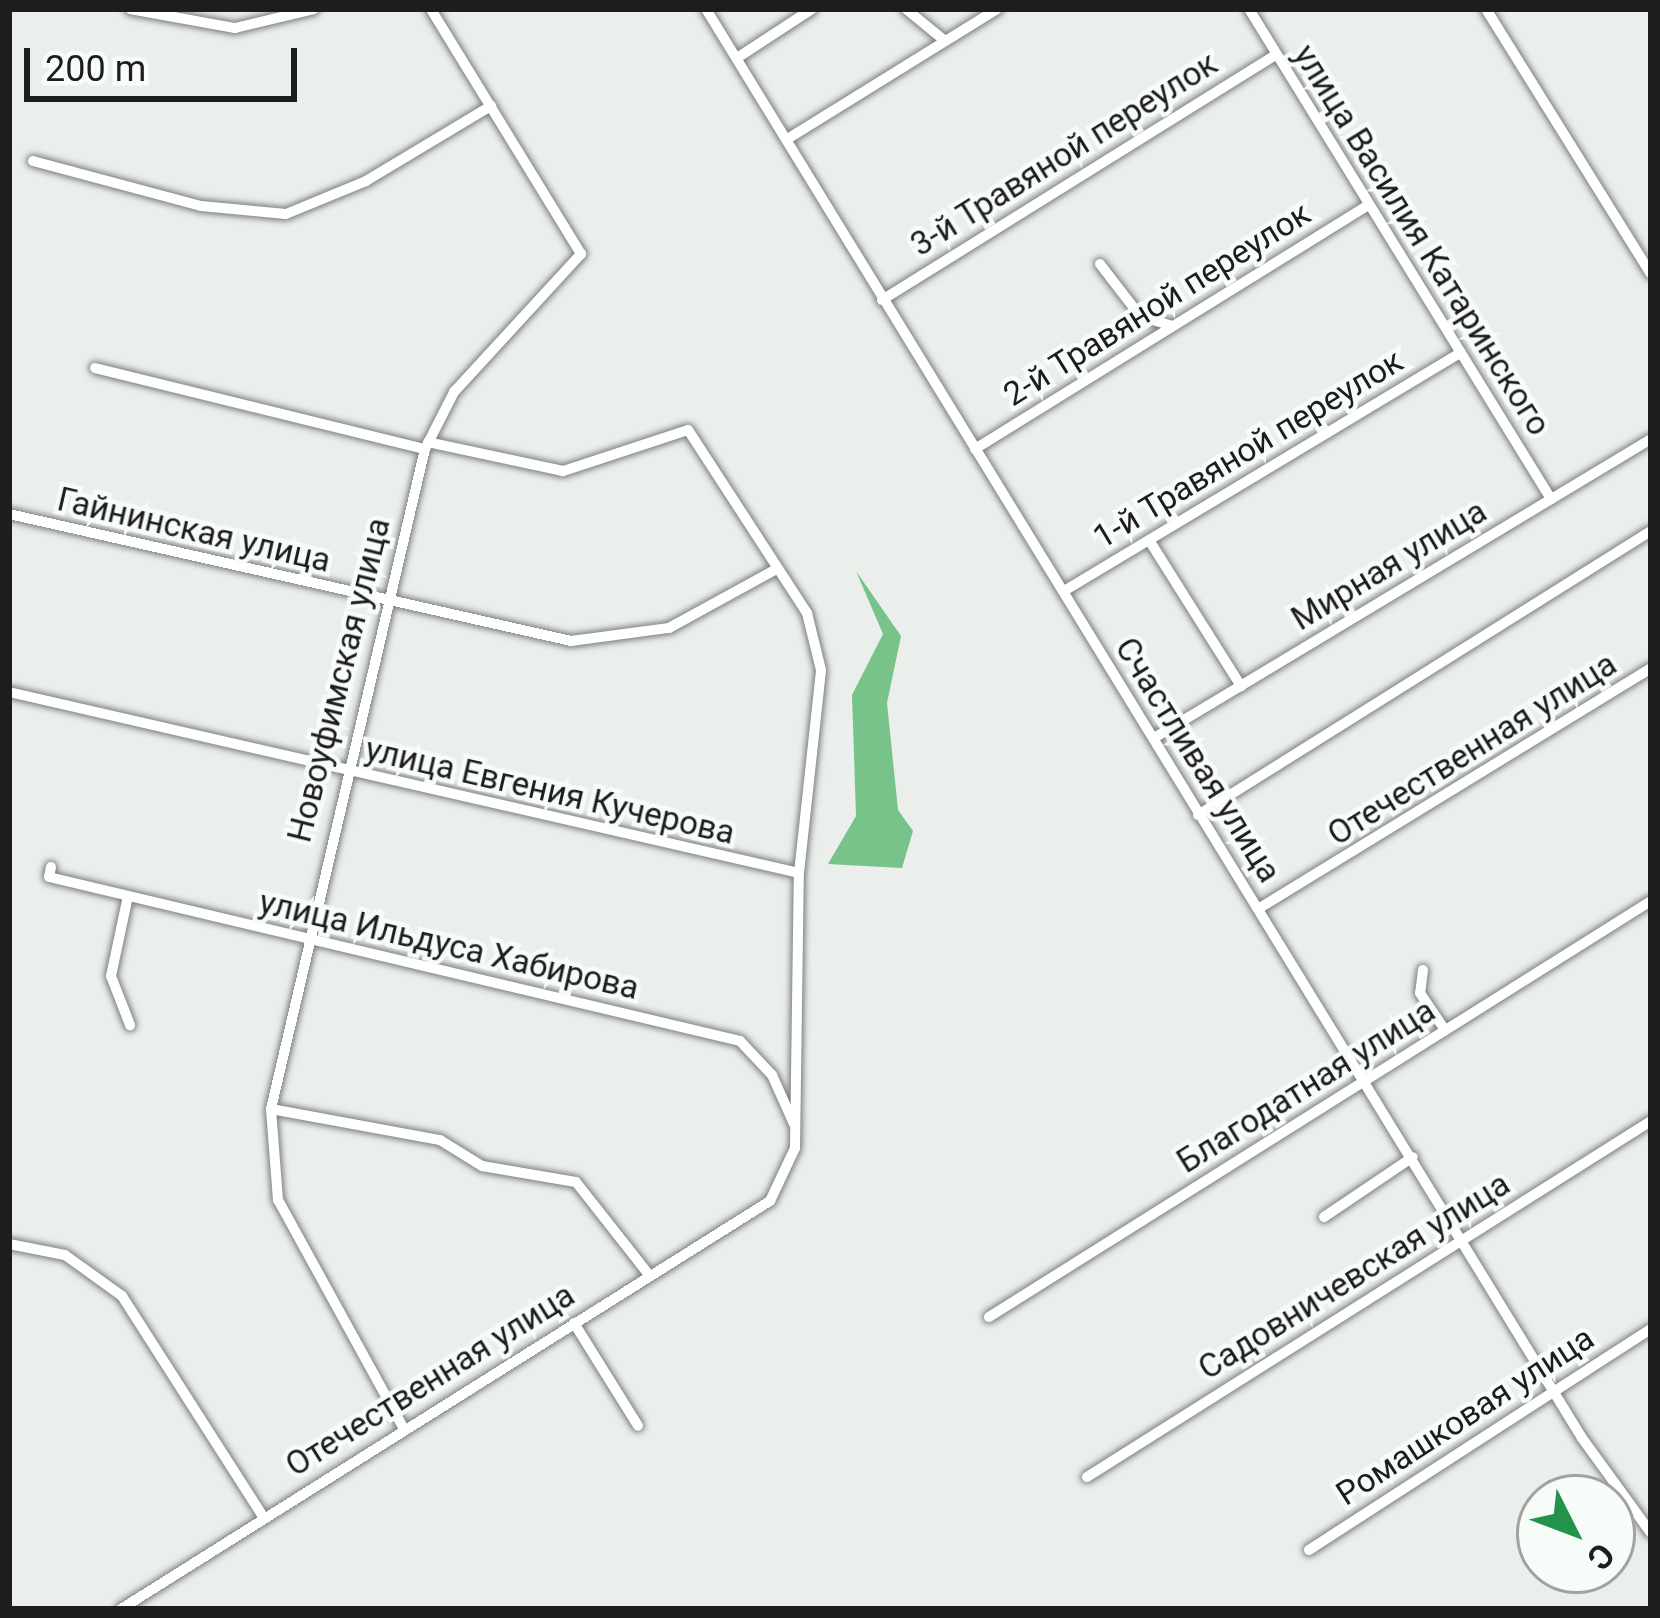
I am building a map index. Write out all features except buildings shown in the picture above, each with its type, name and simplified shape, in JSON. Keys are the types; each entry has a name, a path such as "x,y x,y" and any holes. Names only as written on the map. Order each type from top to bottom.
{"street":[{"path":"130,9 235,28 314,9"},
{"name":"Новоуфимская улица","path":"404,1429 278,1200 271,1108 304,938 427,445 454,392 581,254 431,9"},
{"name":"Счастливая улица","path":"706,9 789,138 882,300 1198,815 1554,1388 1651,1532"},
{"path":"737,58 812,9"},
{"path":"906,9 945,41"},
{"path":"789,138 997,9"},
{"name":"улица Василия Катаринского","path":"1250,9 1551,499"},
{"path":"1486,9 1651,274"},
{"name":"3-й Травяной переулок","path":"882,300 1275,55"},
{"path":"33,161 218,209 286,214 366,182 491,106"},
{"name":"2-й Травяной переулок","path":"975,449 1367,206"},
{"path":"1100,264 1140,316 1172,326"},
{"name":"1-й Травяной переулок","path":"1064,591 1461,352"},
{"path":"94,368 427,445 563,471 688,430 807,613 821,670 800,873 797,1133"},
{"name":"Мирная улица","path":"1154,738 1651,439"},
{"name":"Гайнинская улица","path":"9,514 532,636 627,639 778,568"},
{"path":"1198,815 1651,531"},
{"path":"1149,540 1241,686"},
{"name":"Отечественная улица","path":"1258,909 1651,668"},
{"name":"улица Евгения Кучерова","path":"9,692 800,873"},
{"name":"улица Ильдуса Хабирова","path":"51,867 49,878 740,1041 772,1075 797,1133"},
{"path":"128,896 111,976 130,1025"},
{"name":"Благодатная улица","path":"989,1317 1651,901"},
{"path":"1423,970 1420,993 1445,1030"},
{"path":"271,1108 440,1140 482,1166 576,1182 650,1276"},
{"name":"Садовничевская улица","path":"1087,1477 1651,1121"},
{"name":"Отечественная улица","path":"121,1609 262,1515 770,1201 797,1133"},
{"path":"1324,1216 1412,1157"},
{"path":"9,1244 64,1255 122,1296 262,1515"},
{"path":"574,1323 638,1426"},
{"name":"Ромашковая улица","path":"1309,1550 1651,1329"}],"shaded area":[{"path":"856,571 901,636 887,703 898,810 913,831 902,868 828,864 856,816 852,695 883,634"}]}
